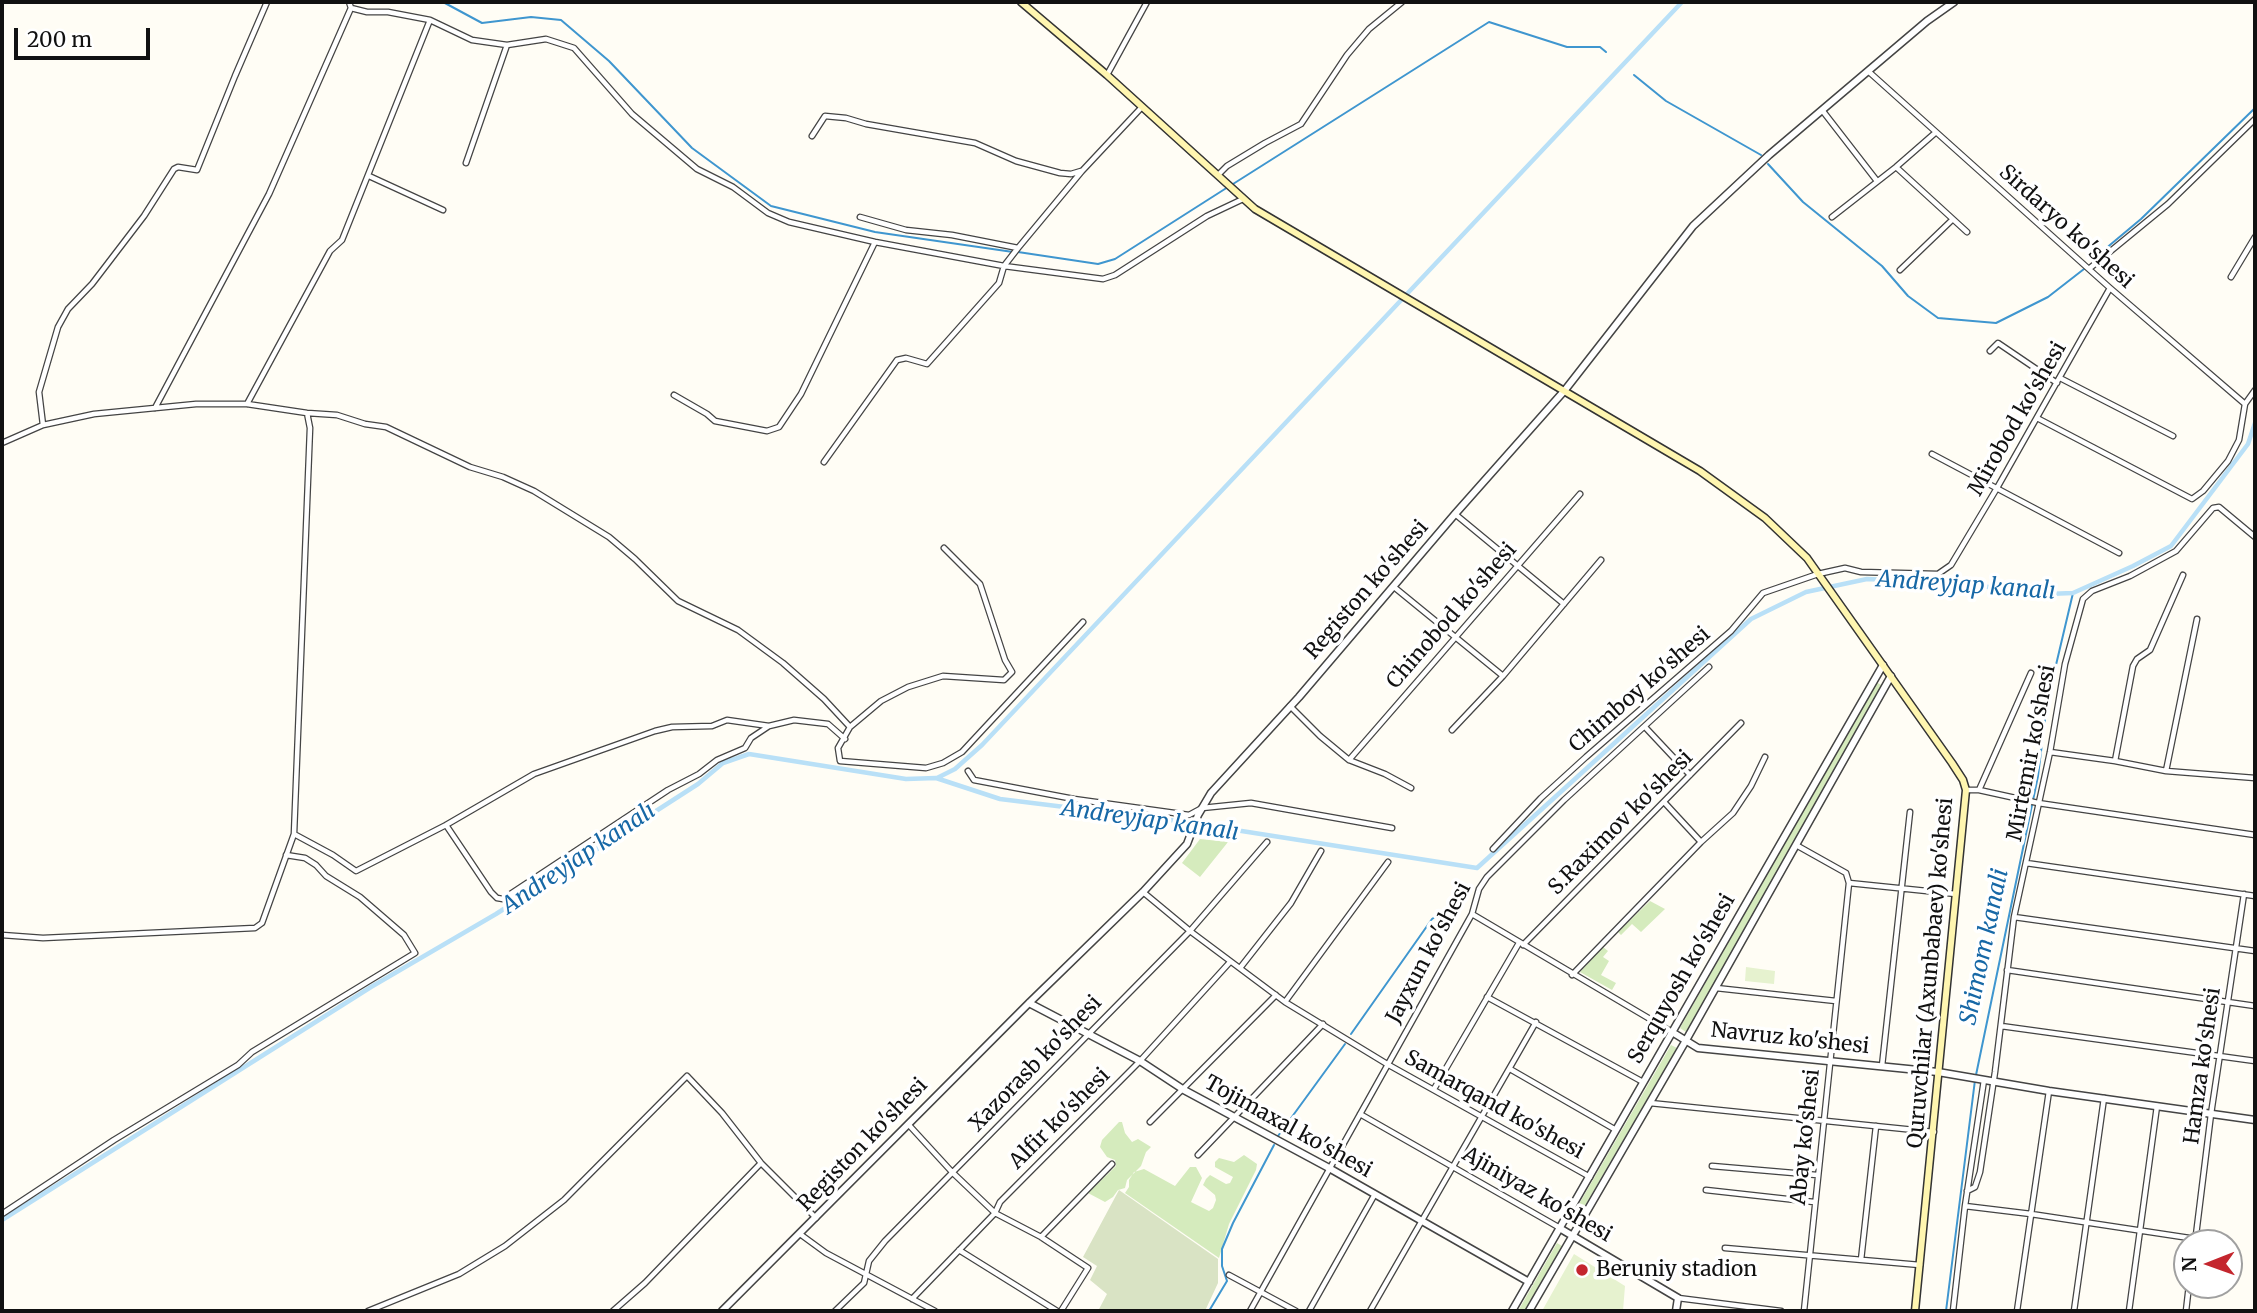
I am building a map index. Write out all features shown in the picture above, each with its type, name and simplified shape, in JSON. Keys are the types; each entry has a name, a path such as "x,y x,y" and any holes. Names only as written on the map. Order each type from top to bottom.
{"main road":[{"name":"Quruvchilar (Axunbabaev) ko'shesi","path":"1021,2 1107,75 1255,209 1700,471 1765,517 1807,558 1963,779 1966,790 1957,895 1915,1311"}],"street":[{"path":"43,425 38,392 58,327 68,309 92,284 144,216 174,169 178,167 197,170 267,2"},
{"path":"1107,75 1147,2"},
{"path":"1220,177 1237,160 1301,124 1347,55 1369,29 1402,2"},
{"name":"Registon ko'shesi","path":"722,1311 1143,891 1190,837 1200,811 1211,793 1565,390 1693,226 1769,155 1927,21 1954,2"},
{"path":"155,408 269,194 350,5 430,20 472,40 507,45 546,39 574,48 632,114 697,169 733,187 768,213 789,222 875,242 1004,266 1103,279 1115,275 1206,216 1243,199"},
{"path":"247,404 330,251 342,240 430,20"},
{"path":"466,163 507,45"},
{"name":"Sirdaryo ko'shesi","path":"1868,71 1935,134 2245,404"},
{"path":"824,462 897,360 906,358 927,364 999,283 1004,266 1082,171 1141,108"},
{"path":"1822,110 1877,181"},
{"path":"812,136 825,116 846,118 866,124 975,142 1016,161 1060,173 1082,171"},
{"path":"2090,268 2168,204 2255,119"},
{"path":"1832,217 1935,134"},
{"path":"1896,167 1966,232"},
{"path":"369,176 443,210"},
{"path":"860,217 906,230 952,235 1018,248"},
{"path":"1900,270 1952,220"},
{"path":"2231,277 2255,237"},
{"path":"674,395 715,421 767,431 779,427 801,394 875,242"},
{"name":"Mirobod ko'shesi","path":"1951,565 2110,288"},
{"path":"1990,351 1997,343 2058,381 2173,436"},
{"path":"2037,418 2192,499 2203,491 2228,461 2239,440 2245,404 2255,390"},
{"path":"2,443 43,425 93,414 196,404 247,404 307,414 337,415 386,427 470,467 503,477 534,491 609,537 678,601 738,630 783,663 824,699 850,727"},
{"path":"2,935 43,938 255,928 262,923 293,834 310,428 307,414"},
{"path":"1932,454 2119,553"},
{"name":"Chinobod ko'shesi","path":"1349,760 1580,494"},
{"name":"Mirtemir ko'shesi","path":"1967,1191 1978,1183 1994,1081 2014,917 2050,752 2065,664 2083,599 2092,591 2130,576 2176,551 2213,508 2219,507 2255,537"},
{"path":"1455,514 1564,604"},
{"path":"944,548 980,584 1005,660 1012,672 1004,680 943,676 908,687 881,701 850,727 838,748 839,761 912,768 926,768 943,763 962,752 1083,622"},
{"path":"1452,730 1503,676 1601,559"},
{"name":"Chimboy ko'shesi","path":"1493,849 1541,798 1731,631 1763,593 1818,573 1845,568 1861,572 1938,574 1951,565"},
{"path":"2115,761 2133,666 2137,659 2150,650 2183,575"},
{"path":"1394,587 1503,676"},
{"path":"2166,771 2197,620"},
{"name":"Serquyosh ko'shesi","path":"1512,1311 1883,665"},
{"name":"Jayxun ko'shesi","path":"1250,1311 1472,914 1479,889 1487,877 1564,800 1709,667"},
{"path":"1979,790 2031,673"},
{"name":"Serquyosh ko'shesi","path":"1530,1311 1891,677"},
{"path":"1290,706 1349,760 1411,788"},
{"path":"293,834 356,871 446,825 534,774 646,733 672,727 712,726 727,720 769,726"},
{"path":"446,825 491,892 497,898 503,899 668,790 699,774 717,760 745,748 751,738 769,726 794,720 828,724 845,739"},
{"name":"S.Raximov ko'shesi","path":"1434,1089 1521,944 1741,723"},
{"path":"1645,727 1690,775"},
{"path":"2050,752 2166,771 2255,778"},
{"path":"1572,975 1701,842 1733,813 1751,786 1765,757"},
{"path":"968,771 974,780 1074,799 1189,815 1251,803 1392,828"},
{"path":"1966,790 2255,835"},
{"path":"1664,802 1701,842"},
{"path":"1882,1066 1910,811"},
{"name":"Xazorasb ko'shesi","path":"835,1311 864,1283 869,1261 885,1241 1189,931 1267,842"},
{"path":"1796,845 1846,873 1849,883 1957,895"},
{"path":"1240,968 1291,903 1321,851"},
{"path":"2,1214 114,1140 237,1065 252,1052 415,953 404,935 359,897 304,858 286,855"},
{"path":"1285,1002 1388,862"},
{"path":"2026,863 2255,896"},
{"name":"Abay ko'shesi","path":"1804,1311 1849,883"},
{"name":"Samarqand ko'shesi","path":"1143,891 1189,931 1285,1002 1387,1064 1590,1177"},
{"name":"Hamza ko'shesi","path":"2197,1229 2244,894"},
{"name":"Navruz ko'shesi","path":"1472,914 1699,1048 1830,1060 1983,1079"},
{"path":"2014,917 2255,951"},
{"name":"Alfir ko'shesi","path":"912,1298 995,1213 1000,1202 1140,1061 1230,962"},
{"path":"2007,970 2255,1006"},
{"path":"1716,988 1836,1001"},
{"path":"1150,1122 1276,995"},
{"path":"1487,997 1643,1083"},
{"name":"Tojimaxal ko'shesi","path":"1029,1003 1140,1061 1184,1090 1329,1168 1530,1282"},
{"path":"1370,1311 1536,1022"},
{"path":"1198,1156 1323,1024"},
{"path":"2001,1026 2255,1061"},
{"path":"1510,1069 1616,1130"},
{"path":"368,1311 460,1273 505,1246 564,1200 687,1076 722,1113 761,1163 817,1218"},
{"path":"1954,1311 1965,1206 1983,1079 2255,1120"},
{"path":"2017,1311 2049,1091"},
{"path":"2074,1311 2104,1098"},
{"path":"1650,1103 1934,1132"},
{"path":"2129,1311 2157,1106"},
{"name":"Ajiniyaz ko'shesi","path":"1360,1114 1678,1298 1781,1311"},
{"path":"908,1124 995,1213 1041,1237 1088,1268 1059,1311 959,1250"},
{"path":"1861,1260 1876,1126"},
{"path":"613,1311 645,1283 761,1163"},
{"path":"1041,1237 1112,1164"},
{"path":"1712,1166 1817,1175"},
{"path":"1706,1190 1814,1202"},
{"path":"1309,1311 1375,1194"},
{"path":"1965,1206 2173,1237"},
{"path":"800,1234 866,1276 935,1311"},
{"path":"1725,1248 1920,1265"},
{"path":"1229,1275 1296,1311"},
{"path":"1676,1311 1678,1298"}],"green space":[{"path":"1876,682 1883,686 1686,1032 1680,1028"},
{"path":"1200,839 1228,842 1200,877 1182,863"},
{"path":"1650,901 1665,909 1641,932 1632,924 1621,935 1618,932"},
{"path":"1603,947 1608,951 1603,957 1609,961 1601,975 1616,983 1612,990 1580,972"},
{"path":"1746,967 1775,971 1774,984 1745,981"},
{"path":"1671,1045 1677,1048 1573,1226 1568,1223"},
{"path":"1122,1122 1125,1133 1132,1142 1138,1139 1151,1147 1141,1166 1127,1180 1125,1188 1118,1190 1105,1202 1088,1193 1116,1166 1115,1160 1107,1157 1100,1147 1102,1140"},
{"path":"1244,1155 1257,1164 1256,1170 1229,1224 1219,1258 1125,1193 1134,1172 1144,1169 1175,1186 1190,1167 1196,1167 1202,1178 1191,1202 1209,1211 1216,1200 1215,1195 1203,1185 1206,1179 1210,1175 1226,1184 1230,1183 1233,1177 1215,1167 1215,1162 1219,1158 1234,1162"},
{"path":"1119,1190 1218,1259 1218,1283 1205,1311 1098,1311 1107,1294 1090,1280 1097,1266 1083,1257"},
{"path":"1557,1243 1562,1246 1525,1311 1518,1311"},
{"name":"Beruniy stadion","path":"1574,1254 1625,1286 1623,1311 1542,1311"}],"waterway":[{"path":"443,2 482,23 531,17 561,20 609,61 692,148 771,206 875,232 1013,252"},
{"path":"937,778 955,769 982,745 1682,2"},
{"path":"1233,184 1489,22 1567,47 1600,47 1606,52"},
{"path":"1634,75 1666,101 1761,155"},
{"path":"2092,260 2141,219 2255,108"},
{"path":"1768,164 1803,202 1882,266 1908,296 1938,318 1996,323 2048,297 2084,269"},
{"path":"1018,252 1098,264 1115,259 1228,187"},
{"name":"Andreyjap kanalı","path":"2,1220 371,987 496,914 698,784 723,763 749,754 906,779 936,778 1000,799 1178,821 1477,868 1751,619 1806,592 1867,579 1955,583 2047,594 2073,593 2171,546 2248,444 2255,423"},
{"name":"Shimom kanali","path":"1976,1075 2038,776 2047,703 2073,593"},
{"path":"1351,1034 1432,919 1464,897"},
{"path":"1278,1136 1345,1044"},
{"name":"Shimom kanali","path":"1946,1311 1975,1080"},
{"path":"1209,1311 1227,1281 1222,1266 1222,1249 1274,1145"}],"place":[{"name":"Beruniy stadion","path":"1582,1270"}]}
